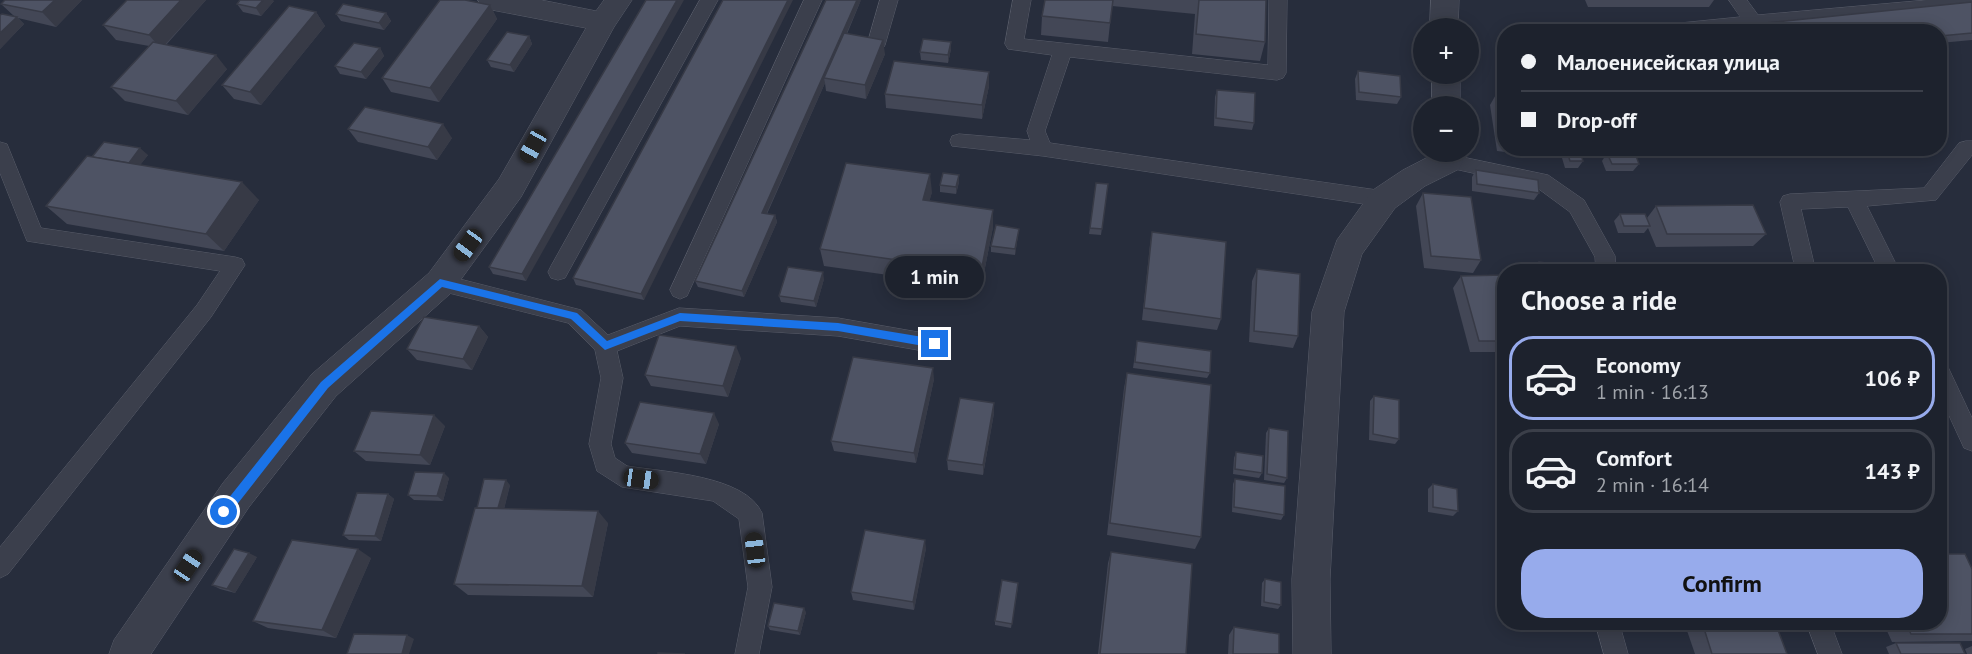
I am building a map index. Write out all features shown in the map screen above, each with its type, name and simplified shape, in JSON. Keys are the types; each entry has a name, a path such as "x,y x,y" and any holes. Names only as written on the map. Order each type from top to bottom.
{"street":[{"path":"128,654 236,495 324,385 440,283 510,188 610,11 492,0"},
{"path":"1444,18 1445,0"},
{"path":"1312,654 1311,579 1328,312 1348,249 1384,199 1438,162"}],"lane":[{"path":"558,272 709,0"},
{"path":"680,290 813,0"},
{"path":"876,45 889,0"},
{"path":"1022,0 1014,44 1276,74 1278,0"},
{"path":"1738,0 1753,22"},
{"path":"1732,24 1972,2"},
{"path":"1043,149 1036,131 1063,50"},
{"path":"959,141 1043,149 1384,199"},
{"path":"1804,264 1790,202 1929,195 1965,148 1972,148"},
{"path":"0,149 34,235 235,265 204,311 0,566"},
{"path":"1471,162 1540,180 1577,206 1605,256 1606,264"},
{"path":"1854,199 1886,264"},
{"path":"440,283 574,316 605,346 612,378 600,444 605,464 613,472 622,476 718,491 750,513 760,587 747,654"},
{"path":"605,346 680,317 838,327 935,344"},
{"path":"1947,389 1972,441"},
{"path":"1609,630 1616,654"},
{"path":"1821,630 1830,654"}],"building":[{"path":"5,0 55,0 42,12 1,4"},
{"path":"127,0 181,0 149,35 103,25"},
{"path":"240,0 263,0 256,8 237,4"},
{"path":"440,0 465,0 490,5 430,88 382,78"},
{"path":"646,0 677,0 522,274 489,267"},
{"path":"723,0 788,0 641,294 573,278"},
{"path":"826,0 857,0 762,213 775,215 742,291 695,281"},
{"path":"1045,0 1113,0 1110,23 1042,16"},
{"path":"1199,0 1266,0 1265,42 1196,34"},
{"path":"1972,2 1972,33 1947,35 1947,24 1756,24"},
{"path":"343,4 386,13 379,23 336,14"},
{"path":"289,6 316,12 250,92 222,85"},
{"path":"0,15 17,17 0,33"},
{"path":"507,32 529,36 510,65 487,60"},
{"path":"844,33 883,40 865,85 824,78"},
{"path":"923,39 951,42 948,55 920,52"},
{"path":"153,42 216,55 176,101 111,87"},
{"path":"354,43 380,48 361,72 335,66"},
{"path":"894,61 989,72 982,105 885,94"},
{"path":"1358,71 1400,76 1401,97 1359,92"},
{"path":"1217,90 1255,93 1254,123 1216,118"},
{"path":"365,107 443,124 428,147 348,129"},
{"path":"104,142 140,148 129,163 92,157"},
{"path":"87,156 242,182 206,234 46,206"},
{"path":"1568,156 1581,156 1583,161 1570,161"},
{"path":"1608,156 1636,156 1639,164 1612,164"},
{"path":"846,163 930,174 923,200 993,210 981,272 820,249"},
{"path":"1476,170 1538,180 1539,193 1477,184"},
{"path":"943,173 959,175 956,187 940,185"},
{"path":"1096,183 1108,184 1102,229 1090,228"},
{"path":"1423,193 1471,197 1481,260 1431,256"},
{"path":"1753,205 1766,234 1667,234 1656,206"},
{"path":"1620,214 1645,214 1650,226 1624,226"},
{"path":"996,225 1019,229 1015,249 991,246"},
{"path":"1152,232 1226,242 1221,319 1144,308"},
{"path":"788,267 823,272 814,301 779,296"},
{"path":"1257,269 1300,274 1298,336 1254,331"},
{"path":"1497,275 1497,341 1479,341 1461,276"},
{"path":"424,317 479,326 463,359 407,349"},
{"path":"659,335 736,346 723,386 645,375"},
{"path":"1137,341 1211,351 1210,373 1135,362"},
{"path":"853,357 933,368 914,453 831,441"},
{"path":"1127,373 1211,385 1201,537 1110,523"},
{"path":"1374,396 1399,400 1399,439 1373,434"},
{"path":"960,398 994,403 983,465 947,460"},
{"path":"640,402 714,413 700,454 625,443"},
{"path":"371,411 434,415 420,455 354,451"},
{"path":"1269,428 1288,431 1287,478 1267,474"},
{"path":"1236,452 1263,456 1262,473 1235,469"},
{"path":"415,472 444,473 437,496 408,495"},
{"path":"484,479 506,480 498,508 477,508"},
{"path":"1235,479 1285,486 1284,515 1234,507"},
{"path":"1433,484 1457,489 1458,511 1433,507"},
{"path":"357,493 388,494 375,536 343,535"},
{"path":"475,508 598,511 582,586 454,584"},
{"path":"865,530 925,540 913,602 851,592"},
{"path":"292,540 358,549 322,630 253,621"},
{"path":"234,549 249,553 227,589 212,585"},
{"path":"1111,552 1192,564 1186,654 1100,654"},
{"path":"1947,554 1965,554 1972,569 1972,634 1911,634 1909,630 1947,630"},
{"path":"1265,579 1281,582 1281,605 1264,602"},
{"path":"1002,580 1018,583 1012,624 995,621"},
{"path":"774,603 804,608 798,631 768,626"},
{"path":"1234,627 1279,634 1279,654 1233,654"},
{"path":"1704,630 1778,630 1787,654 1712,654"},
{"path":"354,634 407,635 402,654 347,654"},
{"path":"1896,643 1960,643 1965,654 1901,654"}],"route":[{"path":"224,512 324,385 440,283 574,316 605,346 680,317 838,327 935,344"}]}
